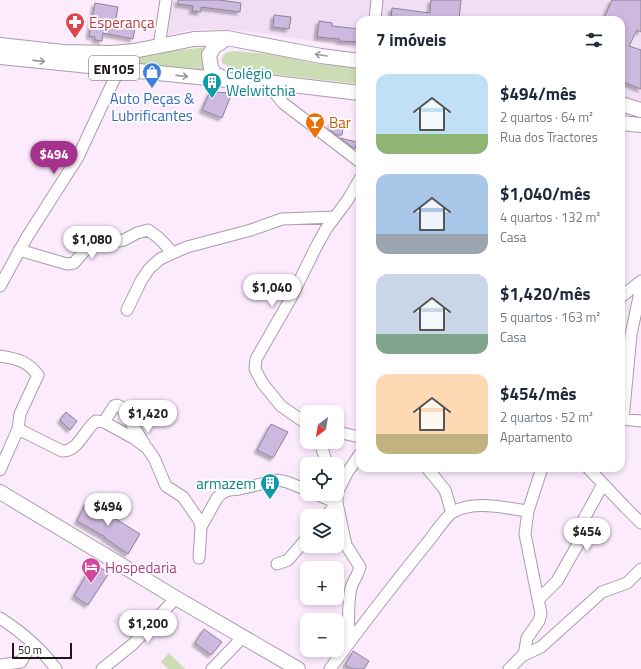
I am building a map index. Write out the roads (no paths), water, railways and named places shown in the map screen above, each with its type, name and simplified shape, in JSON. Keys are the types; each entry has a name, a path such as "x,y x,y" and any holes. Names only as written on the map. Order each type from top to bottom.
{"main road":[{"name":"EN105","path":"0,45 64,52 100,53 134,51 194,39 228,38 321,56 356,60"},
{"path":"228,38 214,47 209,55 210,68 215,74 228,80"},
{"name":"EN105","path":"0,57 228,80 266,82 356,93"},
{"path":"625,105 641,110"},
{"path":"625,123 641,125"},
{"path":"0,492 176,598 298,669"}],"street":[{"path":"159,46 166,0"},
{"path":"375,16 377,0"},
{"path":"0,286 19,250 78,157 120,69"},
{"path":"266,82 283,103 356,159"},
{"path":"300,419 281,406 264,384 255,369 256,359 291,298 315,249 356,186"},
{"path":"127,310 141,281 149,269 160,259 173,253 187,247 251,230 282,219 335,217"},
{"path":"19,250 67,264 74,263 86,249 94,245 124,240 136,233 148,230 159,238 173,253"},
{"path":"625,294 641,281"},
{"path":"625,392 631,335 641,287"},
{"path":"0,356 22,360 38,374 20,414 18,428 0,470"},
{"path":"104,422 114,406 117,405 121,407 154,458 166,486 182,497 199,520 201,527 199,558"},
{"path":"625,420 641,421"},
{"path":"18,428 62,451 68,451 73,449 91,425 96,421 104,422 135,439 147,448"},
{"path":"344,434 356,436"},
{"path":"344,480 356,460"},
{"path":"430,472 445,490 452,513"},
{"path":"524,655 527,638 539,621 541,614 525,534 528,511 541,472"},
{"path":"593,472 641,523"},
{"path":"201,527 218,498 222,493 229,490 240,489 278,480 300,487"},
{"path":"538,600 557,581 578,544 580,536 579,528 603,484"},
{"path":"338,501 346,545 360,567 352,587 348,607 349,643"},
{"path":"330,669 452,513 470,506 528,511"},
{"path":"277,564 288,560 300,546"},
{"path":"509,669 524,655 541,647 602,592 627,583 641,570"},
{"path":"102,669 133,644 176,598"},
{"path":"0,618 9,623 32,643 56,669"},
{"path":"212,669 243,637"},
{"path":"0,665 21,662 32,643"}],"place":[{"name":"Esperança","path":"75,39"},
{"name":"Auto Peças & Lubrificantes","path":"152,89"},
{"name":"Colégio Welwitchia","path":"212,99"},
{"name":"Bar","path":"315,139"},
{"name":"armazem","path":"270,500"},
{"name":"Hospedaria","path":"91,584"}]}
